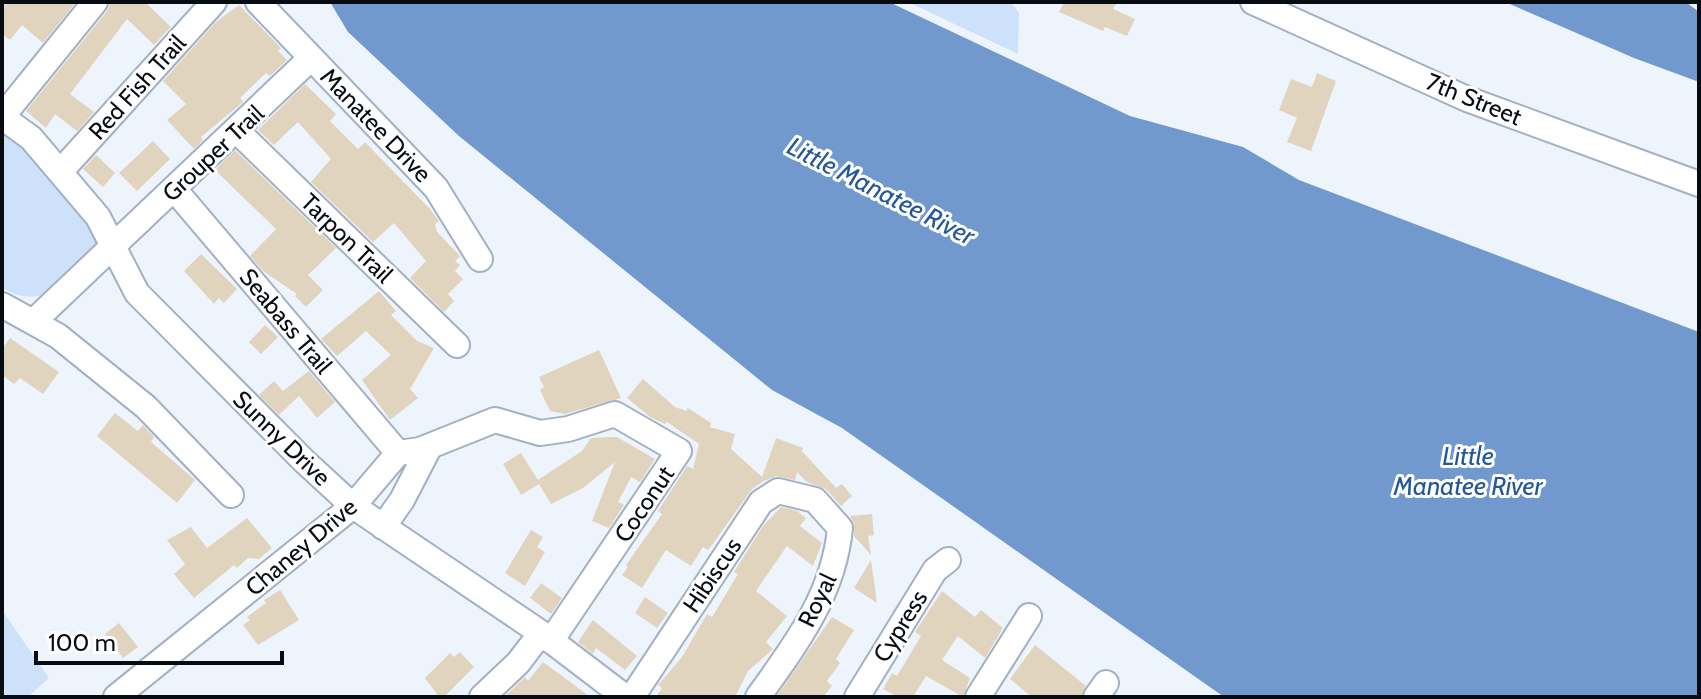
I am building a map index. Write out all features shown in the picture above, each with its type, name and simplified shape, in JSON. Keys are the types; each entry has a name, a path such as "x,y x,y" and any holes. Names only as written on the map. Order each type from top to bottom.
{"street":[{"path":"2,117 95,2"},
{"name":"Red Fish Trail","path":"60,172 214,2"},
{"name":"Manatee Drive","path":"258,2 436,188 480,259"},
{"name":"7th Street","path":"1253,2 1467,99 1699,184"},
{"name":"Grouper Trail","path":"33,322 311,58"},
{"name":"Sunny Drive","path":"2,117 31,138 98,217 137,293 353,506 546,637 625,697"},
{"name":"Tarpon Trail","path":"237,131 457,345"},
{"name":"Seabass Trail","path":"174,189 398,453"},
{"path":"2,305 58,336 146,407 231,495"},
{"name":"Coconut","path":"430,446 495,420 540,433 615,414 679,451 546,637"},
{"path":"398,453 430,446"},
{"path":"383,527 402,500 430,446"},
{"name":"Chaney Drive","path":"116,697 353,506 398,453"},
{"name":"Hibiscus","path":"632,697 761,502 778,491 815,500"},
{"name":"Royal","path":"758,697 826,594 838,555 840,528 815,500"},
{"name":"Cypress","path":"857,697 935,570 948,560"},
{"path":"978,697 1029,616"},
{"path":"482,697 546,637"}],"shaded area":[{"path":"908,2 1011,2 1019,13 1018,54"},
{"path":"2,130 17,139 96,233 96,250 64,281 43,295 18,295 2,288"},
{"path":"2,610 49,678 28,697 2,697"}],"water":[{"name":"Little Manatee River","path":"330,2 889,2 1130,116 1243,147 1299,180 1699,332 1699,697 1224,697 842,428 772,390 459,136 348,32"},
{"path":"1505,2 1686,2 1699,12 1699,82 1634,58"}],"building":[{"path":"2,2 76,2 43,43 22,25 10,40 2,34"},
{"path":"110,2 145,2 171,27 154,45 127,19 70,94 94,112 77,131 55,114 46,128 26,111 107,11"},
{"path":"1064,2 1117,2 1113,9 1135,19 1127,36 1105,27 1103,31 1059,12"},
{"path":"239,5 281,48 278,51 287,60 270,76 266,73 240,98 243,102 201,137 203,140 194,149 167,120 186,104 163,81 216,22"},
{"path":"1317,73 1336,81 1311,151 1287,142 1297,118 1279,110 1291,79 1312,87"},
{"path":"305,84 336,114 330,121 358,149 365,142 439,221 435,224 437,232 460,256 455,261 460,265 455,271 463,279 448,294 454,301 444,312 410,278 426,261 394,223 373,242 311,182 331,159 298,122 274,145 258,130"},
{"path":"153,141 170,159 137,191 119,173"},
{"path":"235,150 336,248 308,275 323,290 306,307 295,296 297,294 263,271 250,256 276,229 215,170"},
{"path":"96,155 115,173 103,187 83,169"},
{"path":"201,254 237,289 224,303 219,298 214,304 184,271"},
{"path":"379,291 396,311 391,315 417,341 434,348 410,389 418,398 390,420 362,380 391,355 366,331 337,356 321,339"},
{"path":"265,325 278,337 261,354 249,342"},
{"path":"10,338 59,372 43,394 20,378 14,384 2,375 2,349"},
{"path":"599,350 621,398 565,414 550,411 540,390 544,387 539,377"},
{"path":"309,371 335,402 317,418 299,396 279,415 259,395 274,381 283,391"},
{"path":"643,379 675,407 686,411 688,408 711,423 710,427 735,434 731,449 762,477 776,438 803,448 802,451 836,488 842,484 852,496 841,506 826,489 807,482 797,472 795,480 776,476 764,481 752,489 712,545 708,550 703,547 691,566 666,550 642,588 622,575 662,514 658,511 687,466 693,469 699,444 667,422 665,424 650,417 627,398"},
{"path":"115,413 138,431 143,425 154,437 151,442 195,480 177,503 97,436"},
{"path":"617,437 655,459 640,482 631,477 618,502 624,505 609,528 592,521 615,462 583,488 551,504 539,484 521,495 503,464 521,453 538,480 582,451 591,438"},
{"path":"781,507 797,511 806,518 800,526 822,543 813,566 787,546 756,591 787,616 766,642 773,649 748,671 735,697 656,697 662,688 658,685 682,657 707,614 712,617 738,574 734,572 763,526"},
{"path":"872,514 874,535 868,536 871,555 854,536 850,516"},
{"path":"247,518 272,548 259,559 248,558 237,568 234,565 194,598 174,574 185,564 167,540 191,527 207,548"},
{"path":"531,530 543,537 537,547 545,552 525,586 505,573"},
{"path":"871,560 877,603 854,588"},
{"path":"541,583 562,598 551,614 530,598"},
{"path":"280,590 299,620 258,645 243,625 250,620 247,617 266,603 264,600"},
{"path":"942,591 975,617 981,610 1003,628 985,658 958,636 942,660 970,678 963,697 926,676 913,697 898,697 883,689 892,673 897,676 921,636 915,632"},
{"path":"645,597 668,613 657,628 635,613"},
{"path":"832,617 854,630 836,659 840,663 827,681 832,686 823,697 776,697"},
{"path":"593,620 637,656 625,670 596,648 593,654 578,642"},
{"path":"119,623 138,647 123,658 105,634"},
{"path":"1035,645 1086,686 1081,697 1032,697 1010,679"},
{"path":"460,652 474,667 444,697 439,697 425,678 450,653 454,657"},
{"path":"543,662 590,697 504,697 525,677 528,681"}]}
